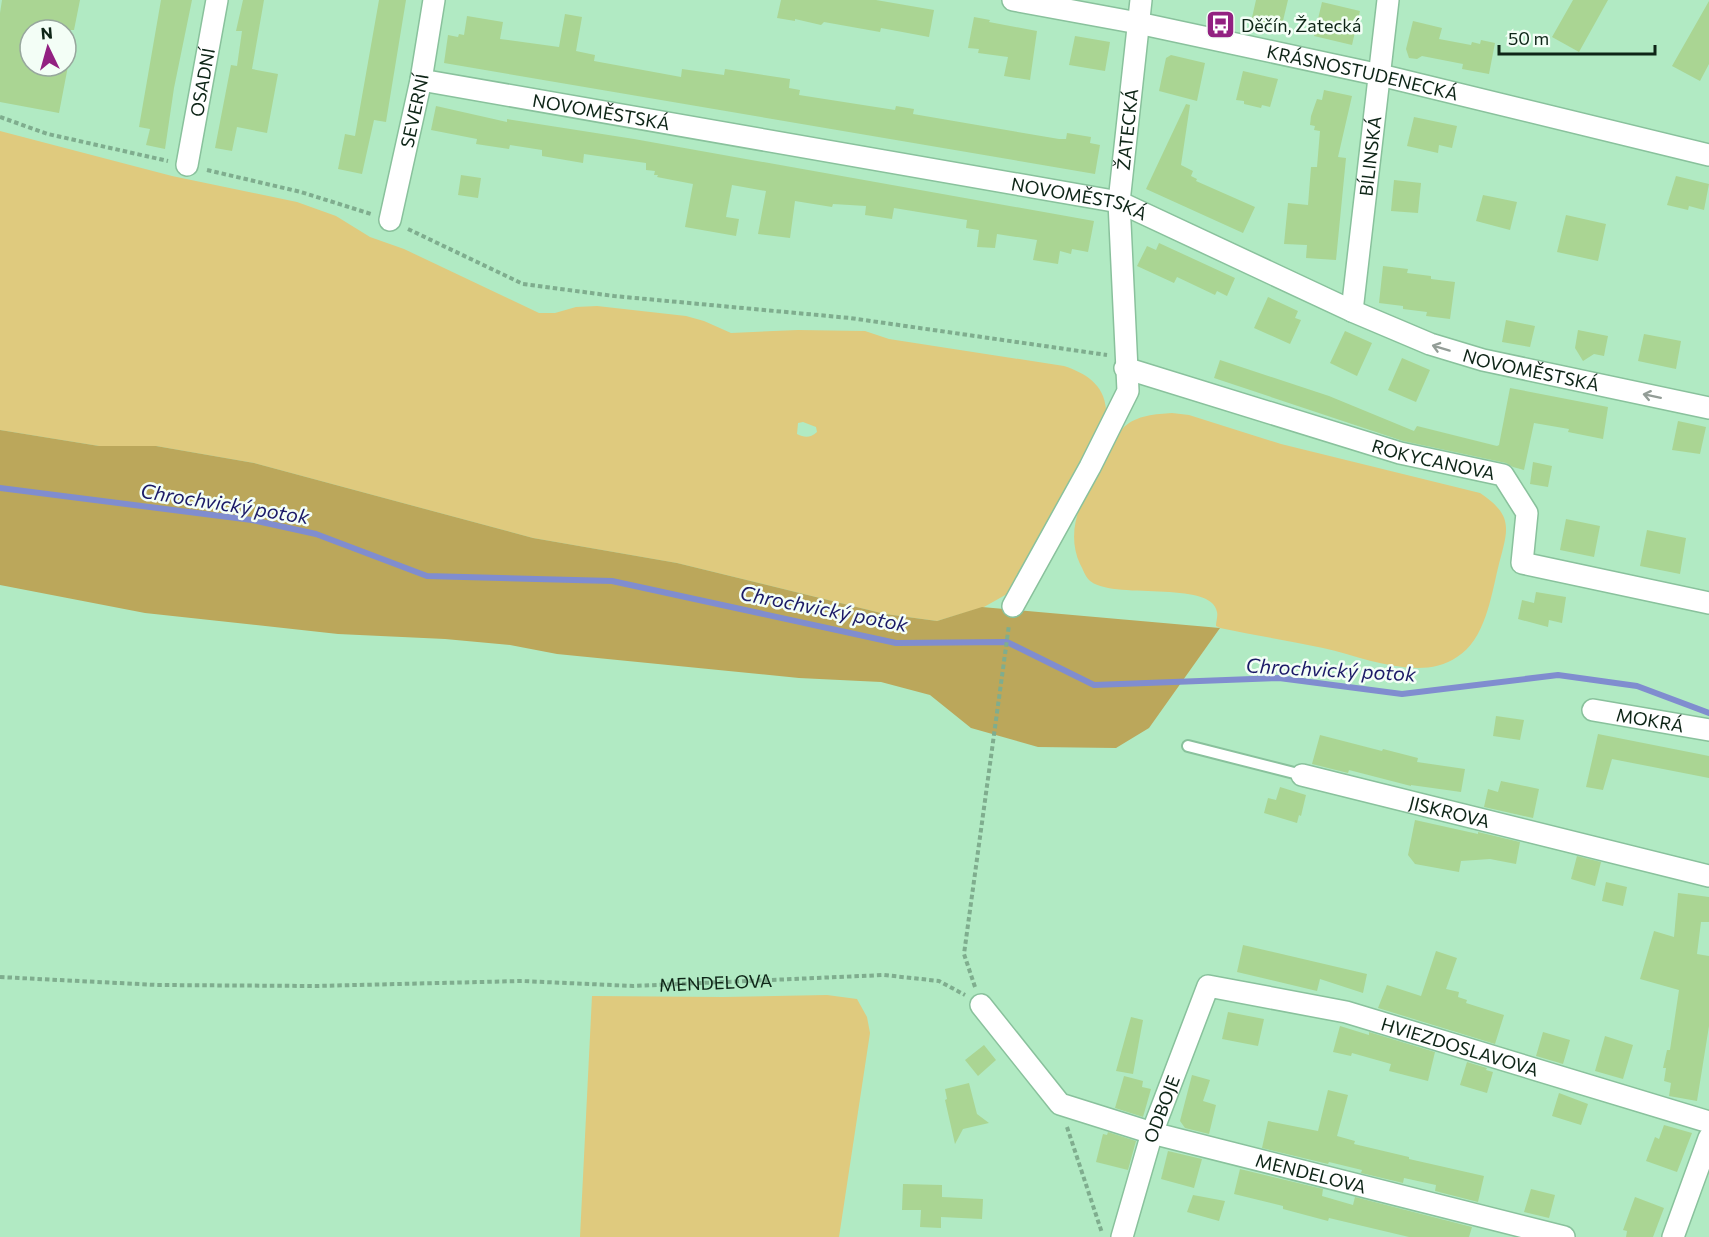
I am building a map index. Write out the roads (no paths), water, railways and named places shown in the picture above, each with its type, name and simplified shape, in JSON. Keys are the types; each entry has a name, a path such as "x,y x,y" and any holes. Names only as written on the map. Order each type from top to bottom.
{"street":[{"name":"OSADNÍ","path":"187,165 217,0"},
{"name":"SEVERNÍ","path":"390,220 421,80 434,0"},
{"name":"KRÁSNOSTUDENECKÁ","path":"1013,0 1138,23 1380,75 1709,155"},
{"name":"ŽATECKÁ","path":"1012,606 1090,467 1128,392 1125,368 1119,202 1141,0"},
{"name":"BÍLINSKÁ","path":"1352,311 1388,0"},
{"name":"NOVOMĚSTSKÁ","path":"421,80 1119,202 1352,311 1430,344 1483,360 1709,408"},
{"name":"ROKYCANOVA","path":"1125,368 1400,453 1503,475 1527,513 1522,563 1709,603"},
{"name":"MOKRÁ","path":"1593,711 1709,730"},
{"name":"JISKROVA","path":"1302,776 1709,876"},
{"name":"HVIEZDOSLAVOVA","path":"1208,986 1346,1012 1709,1122"},
{"name":"ODBOJE","path":"1122,1237 1152,1133 1208,986"},
{"name":"MENDELOVA","path":"981,1005 1060,1104 1152,1133 1564,1237"},
{"path":"1673,1237 1709,1138"}],"lane":[{"name":"JISKROVA","path":"1188,746 1302,776"}],"waterway":[{"name":"Chrochvický potok","path":"0,488 252,520 316,534 427,576 612,581 896,643 1007,642 1094,685 1279,678 1402,694 1558,675 1637,686 1709,713"}],"place":[{"name":"Děčín, Žatecká","path":"1220,25"}]}
